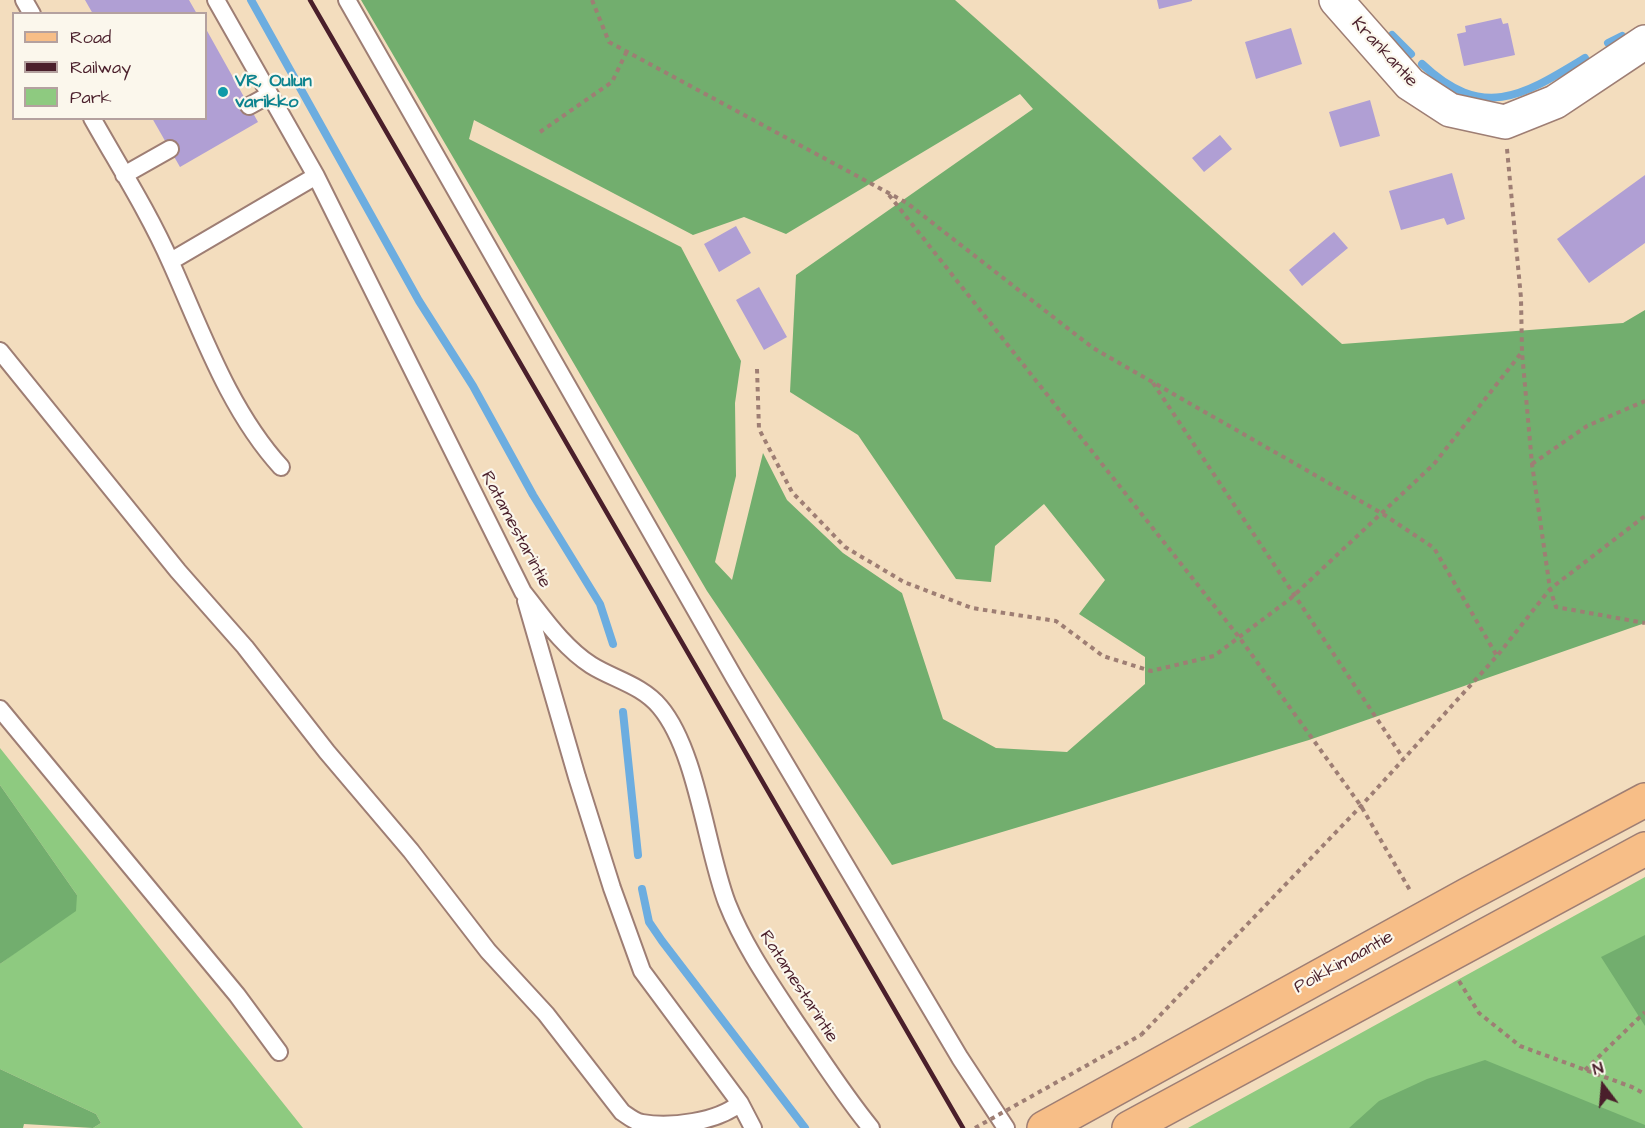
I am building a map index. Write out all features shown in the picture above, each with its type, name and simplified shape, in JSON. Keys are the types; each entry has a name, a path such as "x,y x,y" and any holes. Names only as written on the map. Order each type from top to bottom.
{"main road":[{"name":"Poikkimaantie","path":"1044,1128 1456,901 1645,800"},
{"path":"1129,1128 1645,849"}],"street":[{"name":"Krankantie","path":"1336,0 1410,84 1450,110 1504,122"},
{"path":"1504,122 1555,102 1645,42"}],"lane":[{"name":"Ratamestarintie","path":"216,0 316,176 523,592 555,633 591,665 626,680 660,706 674,730 687,763 726,902 747,948 849,1101 871,1128"},
{"path":"347,0 735,678 960,1058 1006,1128"},
{"path":"249,106 270,95"},
{"path":"93,120 171,261 196,323 230,390 259,443 281,467"},
{"path":"124,175 170,149"},
{"path":"171,261 316,176"},
{"path":"0,351 178,571 244,647 327,752 411,851 489,951 546,1014 622,1112 639,1123 659,1127 716,1118 740,1103"},
{"path":"523,592 577,777 612,888 642,971 740,1103 753,1128"},
{"path":"0,709 237,995 279,1052"}],"path":[{"path":"592,0 609,42 907,203 1093,348 1383,514 1434,548 1497,656"},
{"path":"540,132 612,82 627,51"},
{"path":"1504,122 1521,298 1522,352 1532,464 1550,589 1556,607 1645,623"},
{"path":"887,192 1239,637 1361,806 1411,892"},
{"path":"757,369 759,429 792,492 845,547 904,582 972,608 1056,621 1103,656 1150,671 1214,656 1295,594 1434,464 1522,352"},
{"path":"1152,382 1403,758"},
{"path":"1532,464 1587,426 1645,401"},
{"path":"975,1128 1141,1035 1361,806 1497,656 1550,589 1645,516"},
{"path":"1459,981 1479,1013 1520,1046 1645,1094"},
{"path":"1585,1070 1645,1012"}],"green space":[{"path":"361,0 955,0 1342,344 1623,323 1645,310 1645,623 1309,740 892,865 707,591","holes":["1020,94 1033,109 796,275 790,392 858,435 956,579 991,582 995,546 1044,504 1105,580 1079,614 1145,657 1145,684 1067,752 996,748 943,719 902,593 843,553 787,500 763,453 732,580 715,562 736,476 735,403 741,361 681,247 469,139 474,120 693,235 744,217 786,234"]},
{"path":"0,748 303,1128 93,1128 101,1123 96,1114 0,1069 0,964 31,941 77,895 0,785"},
{"path":"0,785 77,895 76,911 0,964"},
{"path":"1645,877 1645,1128 1188,1128"},
{"path":"1645,935 1645,1026 1601,957"},
{"path":"1485,1060 1645,1125 1645,1128 1349,1128 1379,1101 1427,1079"},
{"path":"0,1069 96,1114 101,1123 93,1128 24,1124 23,1128 0,1128"}],"building":[{"path":"85,0 189,0 196,12 92,12"},
{"path":"1157,0 1192,0 1192,1 1159,9"},
{"path":"1501,18 1503,24 1508,23 1515,55 1464,66 1457,34 1466,32 1465,26"},
{"path":"1291,28 1302,64 1256,79 1245,42"},
{"name":"VR, Oulun varikko","path":"207,31 258,122 180,167 153,120 207,120"},
{"path":"1370,100 1380,136 1340,147 1329,112"},
{"path":"1220,135 1232,149 1204,172 1192,158"},
{"path":"1452,173 1465,219 1447,225 1444,218 1401,230 1389,191"},
{"path":"1645,175 1645,243 1589,283 1557,239"},
{"path":"736,226 751,253 719,272 704,244"},
{"path":"1334,232 1348,248 1302,286 1289,270"},
{"path":"759,287 787,337 764,350 736,300"}],"waterway":[{"path":"251,0 419,301 473,386 533,495 600,604 613,644"},
{"path":"1392,35 1411,54"},
{"path":"1608,43 1622,36"},
{"path":"1422,64 1444,82 1465,93 1484,97 1504,97 1542,83 1585,58"},
{"path":"623,712 638,855"},
{"path":"642,889 649,922 805,1128"}],"railway":[{"path":"310,0 963,1128"}],"place":[{"name":"VR, Oulun varikko","path":"223,92"}]}
